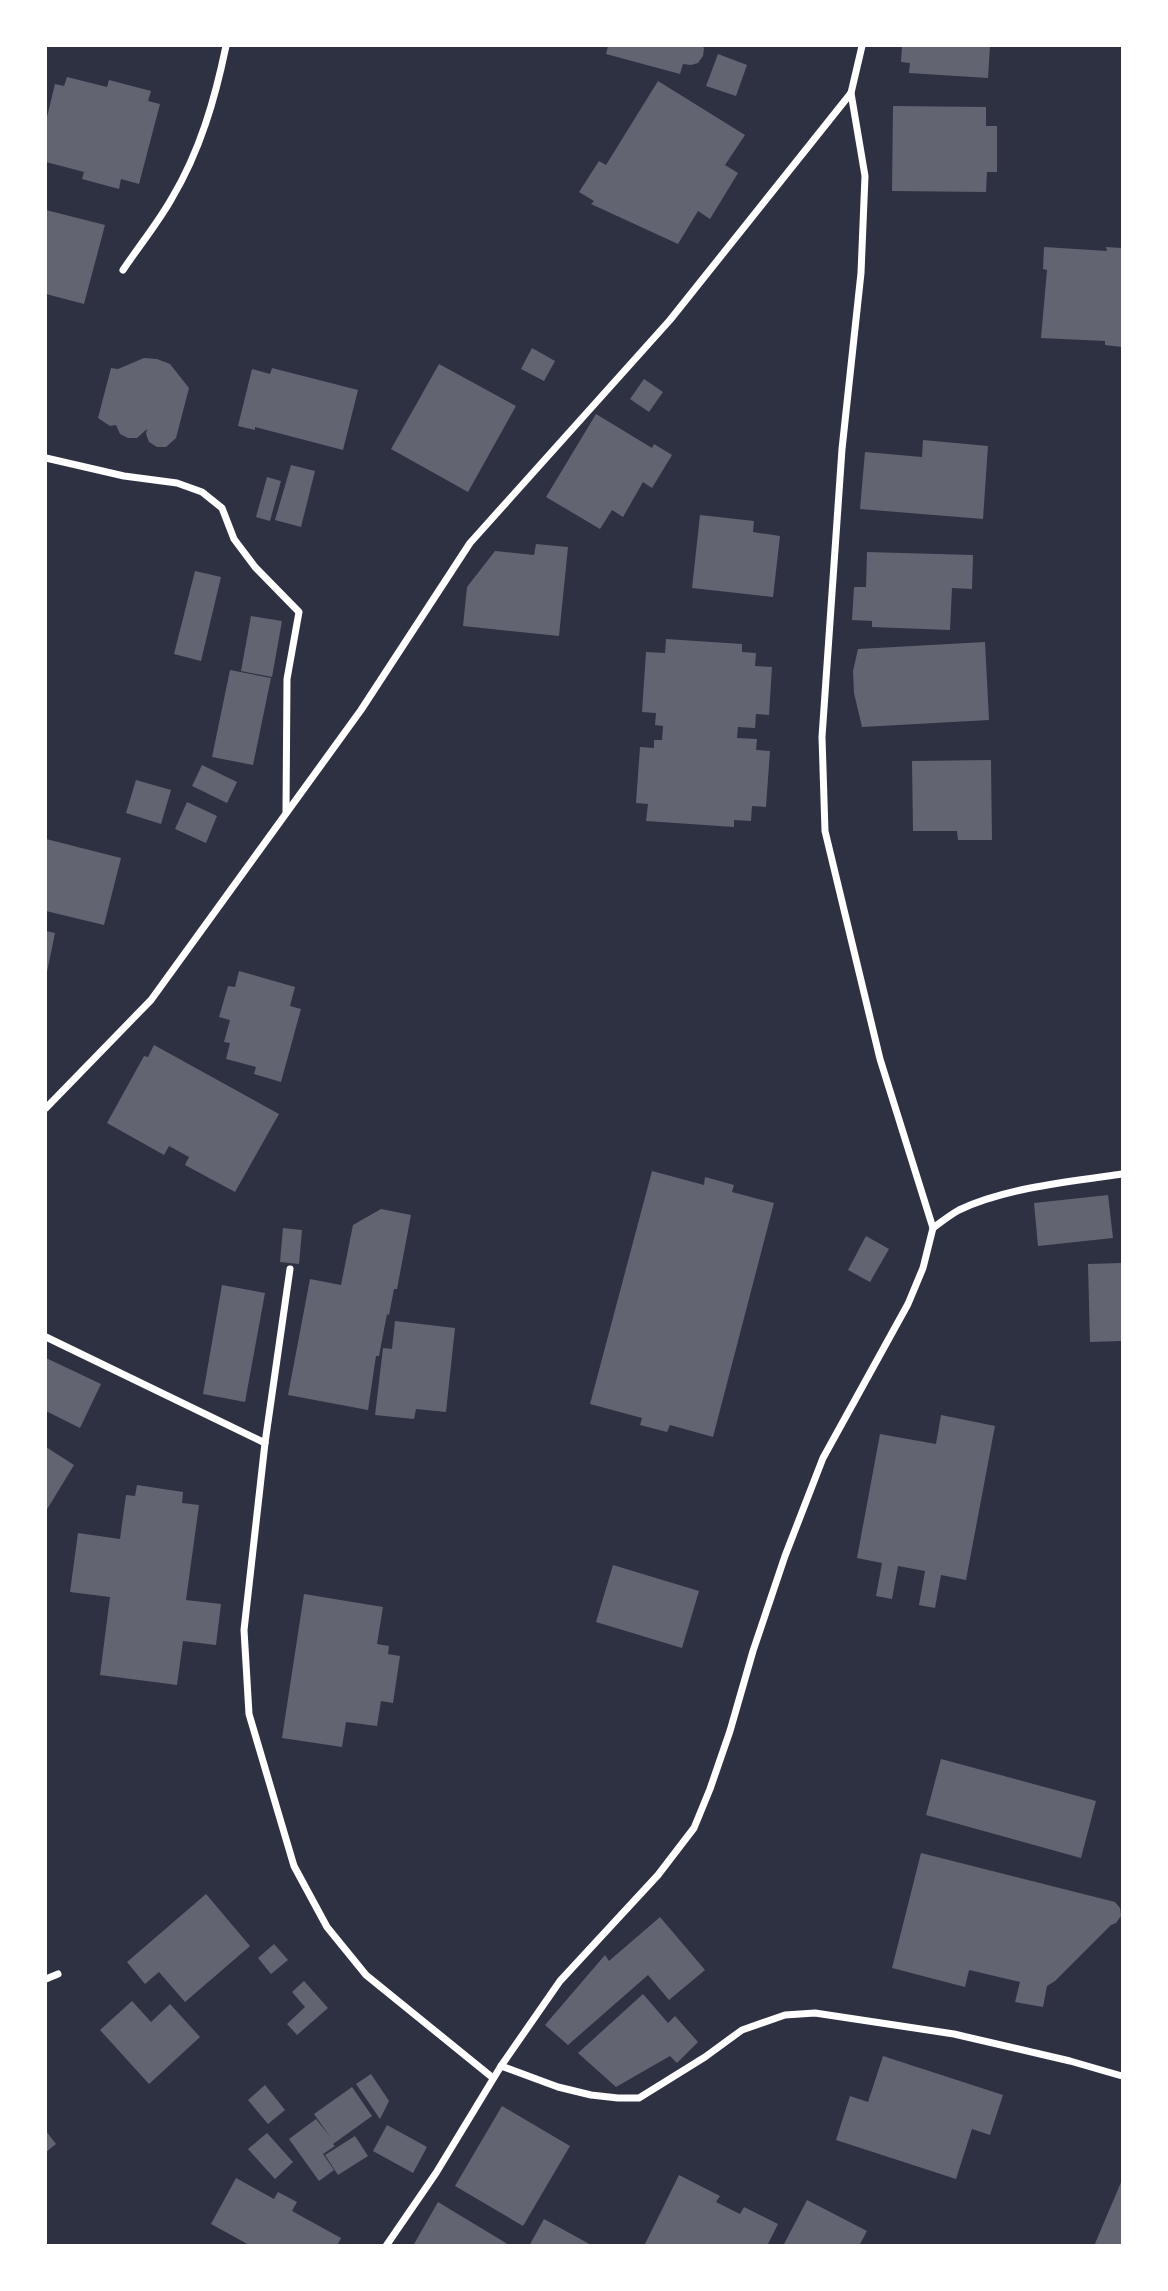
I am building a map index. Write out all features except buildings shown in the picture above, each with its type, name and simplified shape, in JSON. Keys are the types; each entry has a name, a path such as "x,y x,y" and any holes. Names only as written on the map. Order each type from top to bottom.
{"street":[{"path":"123,270 173,198 201,138 216,92 226,46"},
{"path":"386,2245 436,2172 493,2078 560,1981 658,1875 694,1828 722,1754 785,1556 823,1458 908,1304 923,1268 933,1228 880,1059 825,831 822,737 842,449 861,273 865,176 851,93 862,46"},
{"path":"46,1108 151,1000 361,710 471,543 670,320 851,93"},
{"path":"46,458 124,476 177,482 202,492 222,508 234,539 256,567 299,612 287,679 286,812"},
{"path":"933,1228 957,1211 981,1201 1051,1185 1122,1174"},
{"path":"290,1269 265,1443 244,1630 248,1714 294,1866 327,1927 366,1975 493,2078"},
{"path":"46,1337 265,1443"},
{"path":"46,1979 58,1974"},
{"path":"501,2066 558,2087 591,2095 639,2098 705,2057 742,2030 785,2015 816,2013 954,2034 1122,2076"}]}
